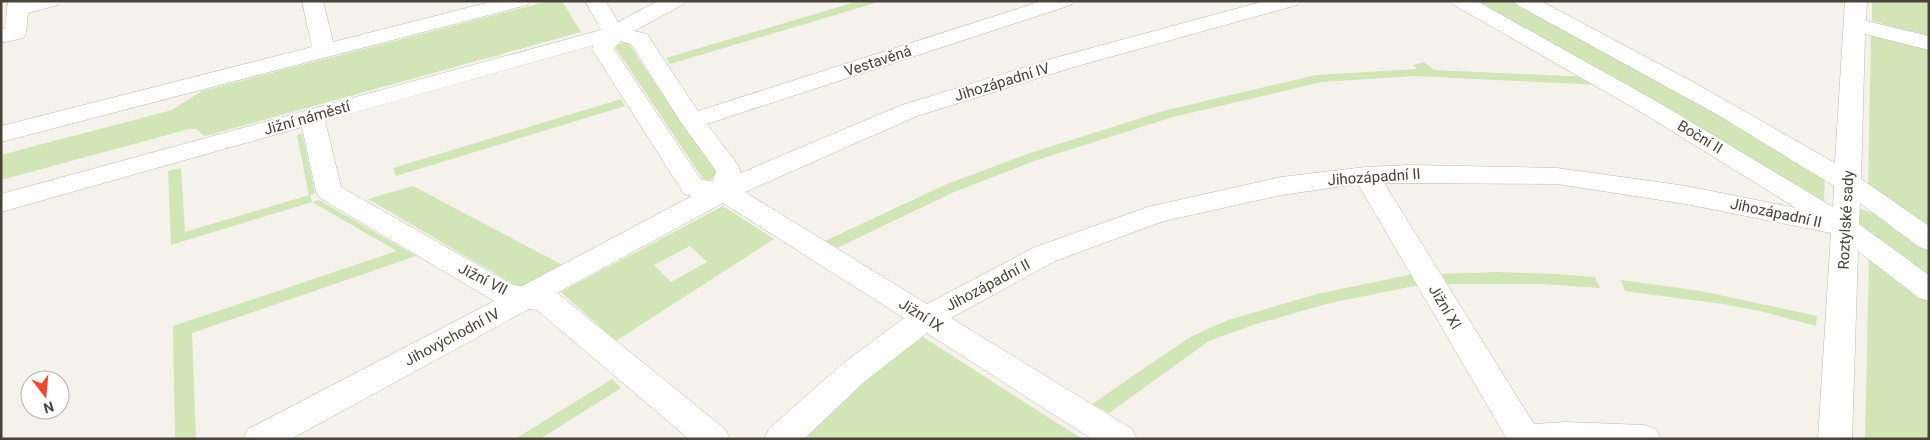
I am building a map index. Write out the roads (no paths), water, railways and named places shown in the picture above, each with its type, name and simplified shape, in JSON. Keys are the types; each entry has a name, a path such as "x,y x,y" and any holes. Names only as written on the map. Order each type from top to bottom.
{"street":[{"path":"1,36 15,33 19,5 51,1"},
{"path":"312,1 324,51"},
{"path":"1,134 520,1"},
{"path":"595,1 614,33 639,39 692,120 729,171 724,191"},
{"name":"Jižní náměstí","path":"1,203 614,33 674,1"},
{"name":"Vestavěná","path":"692,120 1064,1"},
{"name":"Jihozápadní IV","path":"724,191 908,111 1066,62 1290,1"},
{"name":"Boční II","path":"1461,1 1608,82 1845,227 1929,290"},
{"path":"1524,1 1648,66 1847,183 1929,240"},
{"name":"Roztylské sady","path":"1835,439 1856,1"},
{"path":"1855,25 1929,43"},
{"name":"Jižní IX","path":"614,33 603,49 694,188 724,191 1120,439"},
{"name":"Jižní VII","path":"312,117 329,192 506,294 546,301 713,439"},
{"name":"Jihozápadní II","path":"781,439 852,374 926,318 1045,254 1158,213 1281,186 1366,175 1410,173 1557,176 1686,195 1845,227"},
{"name":"Jižní XI","path":"1366,175 1525,439"},
{"name":"Jihovýchodní IV","path":"260,439 724,191"},
{"path":"1525,439 1566,436 1644,439"}]}
